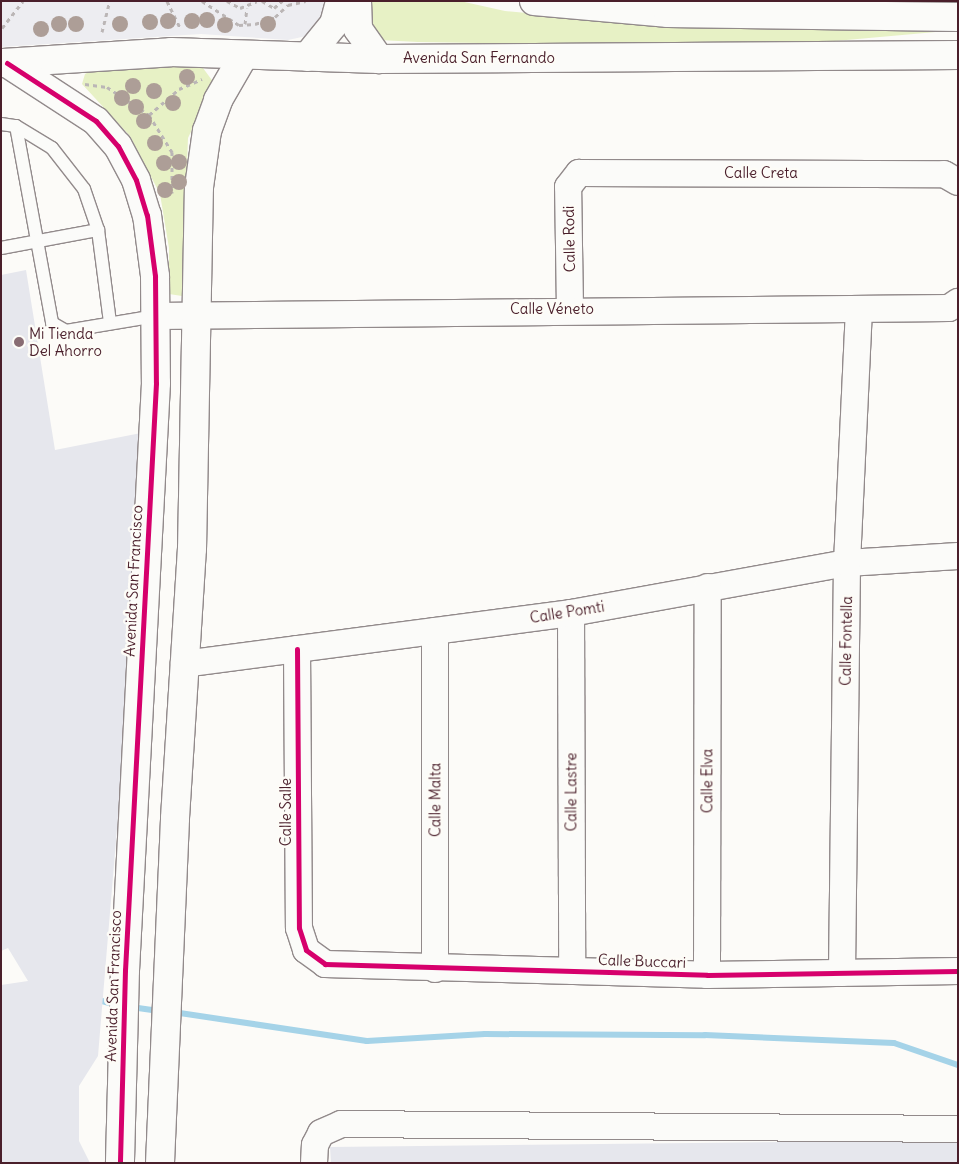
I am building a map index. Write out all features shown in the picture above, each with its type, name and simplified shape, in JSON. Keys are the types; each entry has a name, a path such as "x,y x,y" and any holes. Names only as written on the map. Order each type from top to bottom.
{"street":[{"path":"307,57 334,24 340,1"},
{"path":"357,1 358,28 379,59"},
{"path":"534,1 668,7 803,8 958,17"},
{"name":"Avenida San Fernando","path":"4,63 136,53 379,59 958,55"},
{"path":"160,1163 200,313 202,160 218,100 244,55"},
{"name":"Avenida San Francisco","path":"4,63 77,107 118,146 136,180 147,215 156,316 156,383 125,970 120,1163"},
{"name":"Calle Creta","path":"579,173 951,178"},
{"name":"Calle Rodi","path":"570,309 568,187 579,173"},
{"name":"Calle Véneto","path":"156,316 200,313 570,309 859,309 953,305"},
{"name":"Calle Fontella","path":"842,974 847,563 859,309"},
{"name":"Calle Pomti","path":"184,664 571,613 847,563 953,556"},
{"name":"Calle Elva","path":"706,975 708,587"},
{"name":"Calle Lastre","path":"571,613 572,971"},
{"name":"Calle Malta","path":"435,631 435,968"},
{"name":"Calle Salle","path":"297,649 299,928 306,950 325,964"},
{"name":"Calle Buccari","path":"325,964 706,975 958,971"},
{"path":"314,1154 325,1130 341,1124 958,1129"}],"lane":[{"path":"1,124 16,126 52,148 72,169 84,189 98,230 110,323"},
{"path":"16,126 36,242 56,328 66,331 156,316"},
{"path":"1,248 98,230"}],"path":[{"path":"2,28 23,1"},
{"path":"101,38 110,1"},
{"path":"167,1 183,35"},
{"path":"202,1 222,18 239,25 276,17 288,5 306,1"},
{"path":"227,1 234,7 247,8 257,1"},
{"path":"262,1 274,8 282,1"},
{"path":"245,24 247,8"},
{"path":"149,115 179,89 211,74"}],"shaded area":[{"path":"1,1 332,1 311,35 288,40 201,34 1,47"}],"green space":[{"path":"366,1 460,1 505,11 602,20 958,30 813,43 679,46 418,42 379,40 364,29"},
{"path":"174,65 203,68 214,83 188,138 182,296 169,294 169,248 160,194 130,136 82,84 85,74 93,70"}],"building":[{"path":"26,270 55,450 141,433 127,709 98,1056 79,1086 79,1141 90,1163 1,1163 1,985 28,981 8,948 1,951 1,275"},
{"path":"958,1140 958,1163 331,1163 330,1147"}],"waterway":[{"path":"95,999 119,1006"},
{"path":"131,1007 161,1011"},
{"path":"173,1012 367,1041 485,1034 705,1035 894,1043 958,1065"}],"cycle path":[{"path":"7,63 96,121 118,146 136,180 147,215 155,276 156,383 125,970 120,1163"},
{"path":"297,649 299,928 306,950 325,964 707,975 958,971"}],"place":[{"name":"Mi Tienda Del Ahorro","path":"19,342"}]}
